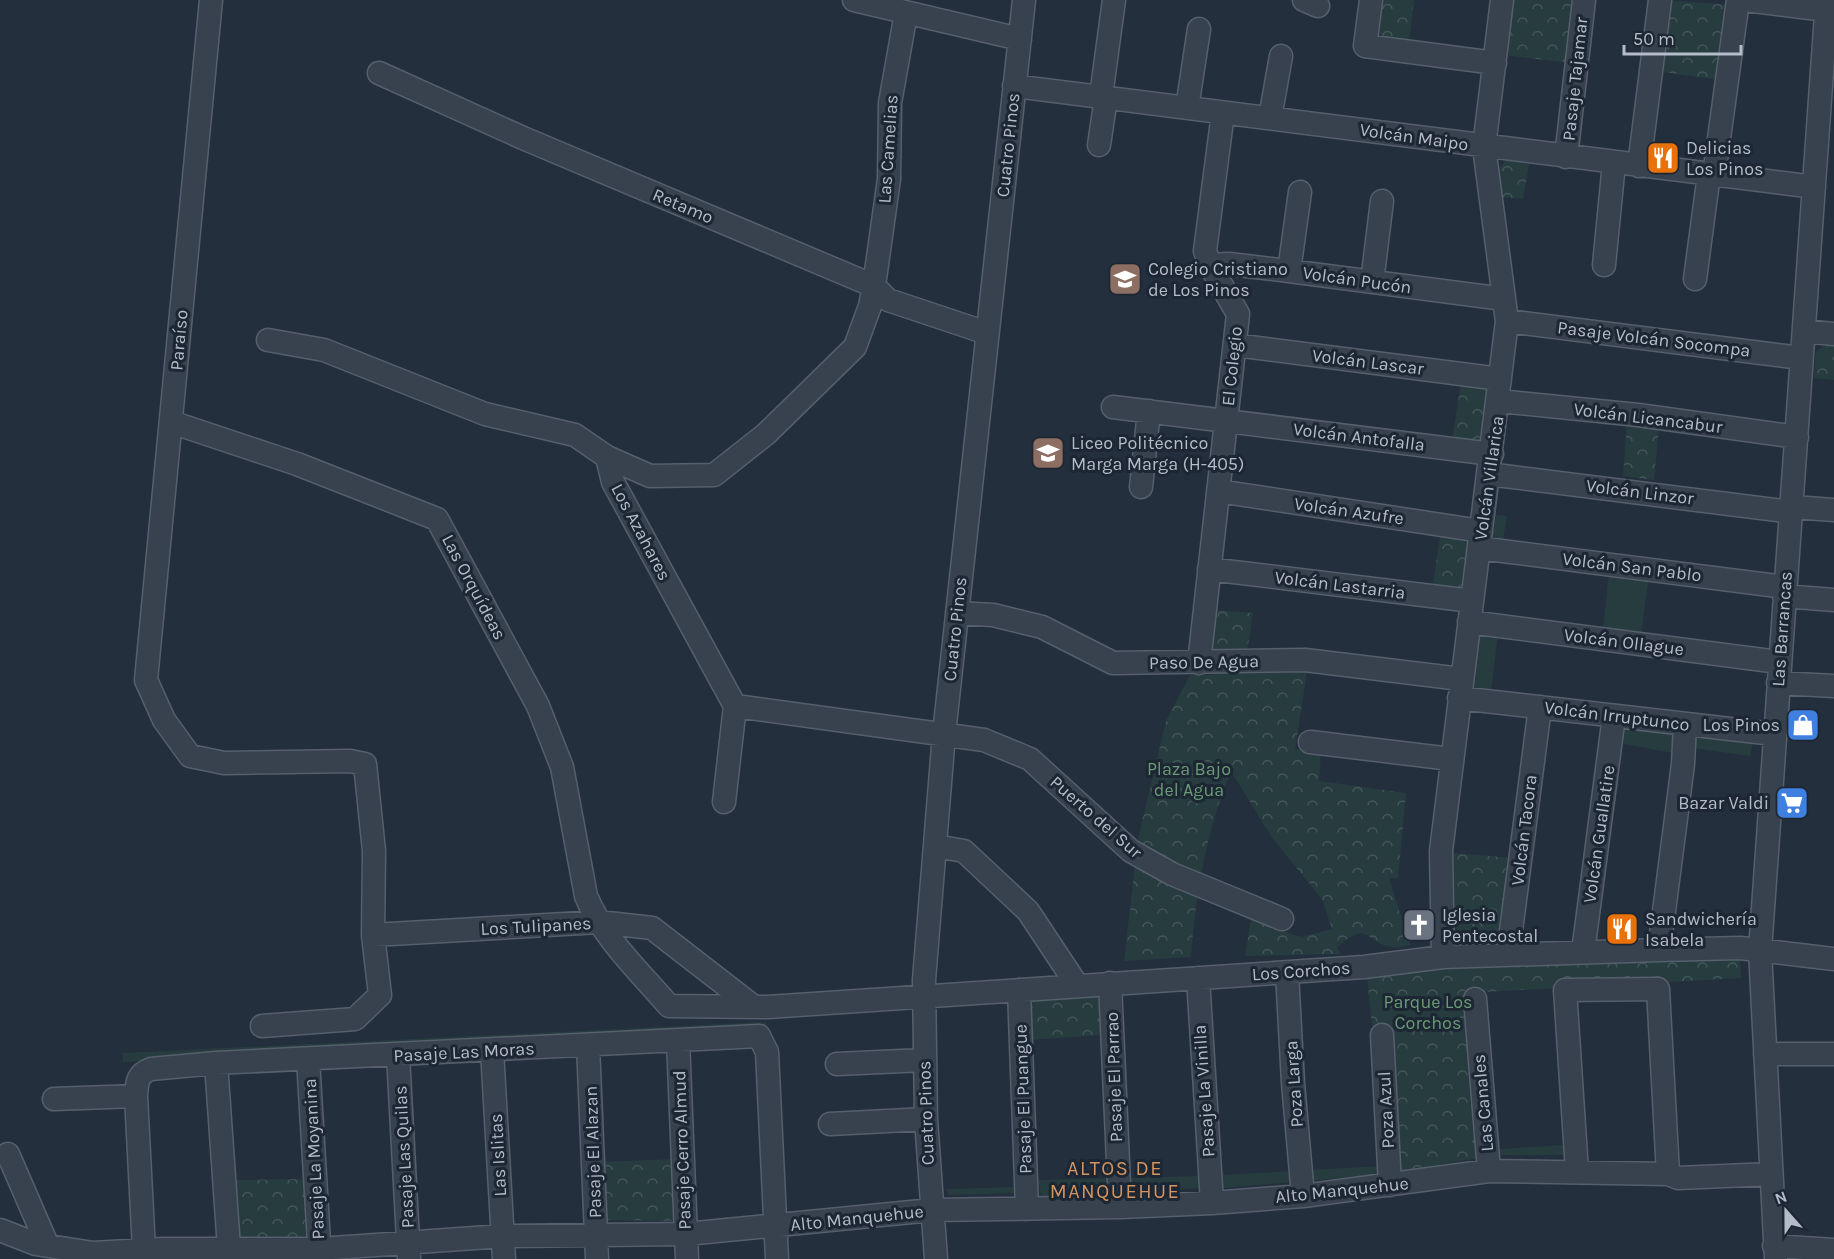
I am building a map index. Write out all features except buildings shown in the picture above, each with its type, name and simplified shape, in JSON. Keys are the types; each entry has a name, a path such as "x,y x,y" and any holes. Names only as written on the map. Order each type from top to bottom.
{"street":[{"name":"Paraíso","path":"211,0 147,680 164,720 190,756 224,763 350,761 365,764 374,852 373,935"},
{"path":"854,0 1020,39"},
{"name":"Cuatro Pinos","path":"936,1259 926,1119 923,995 944,734 1024,0"},
{"path":"1099,146 1114,0"},
{"path":"1371,0 1365,46 1495,63"},
{"name":"Volcán Villarica","path":"1443,957 1441,851 1460,688 1500,390 1506,310 1484,147 1502,0"},
{"name":"Pasaje Tajamar","path":"1566,157 1584,0"},
{"path":"1639,166 1660,0"},
{"path":"1695,279 1738,0"},
{"path":"1745,0 1827,5"},
{"name":"Las Barrancas","path":"1775,1253 1760,951 1827,5"},
{"name":"Las Camelias","path":"607,457 650,476 714,475 766,434 793,404 855,347 870,306 874,286 888,179 890,103 906,13"},
{"path":"1187,108 1198,29"},
{"path":"1269,118 1281,56"},
{"name":"Retamo","path":"379,73 555,152 874,286 888,300 987,333"},
{"name":"Volcán Maipo","path":"1014,86 1814,187"},
{"name":"El Colegio","path":"1199,663 1238,314 1210,266 1205,251 1223,113"},
{"path":"1604,265 1614,163"},
{"path":"1289,271 1300,192"},
{"path":"1372,282 1382,201"},
{"name":"Volcán Pucón","path":"1210,266 1229,264 1372,282 1506,310"},
{"name":"Pasaje Volcán Socompa","path":"1506,310 1801,358"},
{"path":"1804,331 1834,334"},
{"path":"268,340 324,350 485,414 575,435 607,457"},
{"name":"Volcán Lascar","path":"1235,345 1500,390"},
{"name":"Volcán Licancabur","path":"1500,390 1638,416 1797,437"},
{"name":"Volcán Antofalla","path":"1113,407 1226,420 1490,464"},
{"path":"1141,487 1149,411"},
{"name":"Las Orquídeas","path":"171,422 297,464 437,519 538,706 562,767 586,896 599,922"},
{"name":"Los Azahares","path":"607,457 614,483 735,706"},
{"name":"Volcán Linzor","path":"1490,464 1792,510 1834,510"},
{"name":"Volcán Azufre","path":"1218,491 1480,539"},
{"name":"Volcán San Pablo","path":"1480,539 1834,600"},
{"name":"Volcán Lastarria","path":"1209,569 1470,612"},
{"name":"Volcán Ollague","path":"1470,612 1779,672 1834,686"},
{"name":"Paso De Agua","path":"957,613 993,615 1042,627 1113,663 1305,660 1460,688"},
{"name":"Volcán Irruptunco","path":"1460,688 1540,707 1774,734"},
{"path":"724,802 735,706 944,734"},
{"name":"Volcán Tacora","path":"1508,954 1540,707"},
{"name":"Volcán Guallatire","path":"1583,952 1614,716"},
{"path":"1659,950 1683,764 1685,725"},
{"name":"Puerto del Sur","path":"944,734 984,740 1030,759 1131,851 1172,874 1281,919"},
{"path":"1310,742 1451,759"},
{"path":"935,846 964,851 1028,911 1077,985"},
{"path":"599,922 652,928 761,1007"},
{"name":"Los Tulipanes","path":"373,935 599,922 669,1006 761,1007"},
{"path":"262,1026 355,1019 380,995 373,935"},
{"name":"Los Corchos","path":"761,1007 1287,973 1364,967 1443,957 1508,954 1740,948 1834,959"},
{"name":"Poza Larga","path":"1287,973 1293,1083 1303,1196"},
{"name":"Pasaje La Vinilla","path":"1198,978 1212,1203"},
{"name":"Pasaje El Parrao","path":"1110,983 1120,1208"},
{"path":"1577,1171 1565,990 1658,989 1668,1174"},
{"name":"Pasaje El Puangue","path":"1018,990 1027,1209"},
{"name":"Las Canales","path":"1475,999 1489,1171"},
{"name":"Poza Azul","path":"1382,1035 1390,1185"},
{"name":"Pasaje Las Moras","path":"136,1096 137,1079 142,1072 151,1069 216,1063 759,1036 767,1052 776,1227"},
{"name":"Pasaje Cerro Almud","path":"678,1041 687,1259"},
{"name":"Pasaje El Alazan","path":"588,1046 597,1259"},
{"name":"Las Islitas","path":"492,1050 504,1259"},
{"path":"1765,1054 1834,1054"},
{"name":"Pasaje Las Quilas","path":"398,1055 409,1252"},
{"name":"Pasaje La Moyanina","path":"308,1059 320,1254"},
{"path":"837,1064 924,1060"},
{"path":"216,1063 229,1248"},
{"path":"54,1099 136,1096 156,1253"},
{"path":"830,1124 926,1119"},
{"path":"8,1154 47,1244"},
{"name":"Alto Manquehue","path":"0,1230 36,1244 93,1253 156,1253 229,1248 320,1254 409,1252 503,1236 596,1233 686,1234 932,1210 1120,1208 1212,1203 1303,1196 1489,1171 1668,1174 1678,1178 1771,1168"},
{"name":"Alto Manquehue","path":"0,1214 47,1244"},
{"path":"776,1227 777,1259"},
{"path":"1775,1253 1834,1250"}],"green space":[{"path":"1377,0 1414,0 1409,42 1373,38"},
{"path":"1511,0 1578,0 1571,63 1504,55"},
{"path":"1666,0 1731,5 1720,80 1656,71"},
{"path":"1506,160 1529,164 1523,199 1502,197 1499,169"},
{"path":"1825,345 1834,345 1834,380 1814,378 1816,352"},
{"path":"1461,382 1490,385 1482,444 1452,441"},
{"path":"1627,422 1659,427 1654,480 1623,476"},
{"path":"1496,515 1507,516 1502,545 1492,543"},
{"path":"1441,531 1470,534 1460,594 1432,590"},
{"path":"1609,573 1649,576 1641,634 1603,629"},
{"path":"1215,610 1253,613 1247,652 1213,652 1211,646"},
{"path":"1480,631 1498,633 1491,694 1473,690"},
{"name":"Plaza Bajo del Agua","path":"1307,672 1295,749 1321,751 1319,781 1406,793 1398,878 1389,878 1410,945 1393,948 1361,933 1347,939 1337,947 1340,954 1245,956 1251,920 1301,937 1332,929 1322,899 1273,839 1231,771 1215,817 1204,862 1191,957 1124,961 1138,839 1166,721 1190,675"},
{"path":"1621,722 1681,731 1679,754 1618,743"},
{"path":"1696,733 1753,741 1750,756 1693,748"},
{"path":"1452,853 1516,858 1505,940 1457,939"},
{"name":"Parque Los Corchos","path":"1740,959 1741,978 1467,993 1479,1158 1401,1171 1390,1025 1372,1026 1367,977 1442,968"},
{"path":"1100,996 1102,1035 1028,1040 1025,1000"},
{"path":"766,1022 766,1033 123,1062 122,1053"},
{"path":"1565,1145 1568,1155 1498,1155 1496,1149"},
{"path":"675,1159 674,1221 604,1220 604,1162"},
{"path":"1382,1166 1383,1174 1309,1181 1308,1170"},
{"path":"1295,1171 1295,1182 1221,1188 1220,1175"},
{"path":"1198,1176 1200,1188 1131,1192 1129,1178"},
{"path":"1110,1178 1111,1194 1041,1195 1038,1180"},
{"path":"306,1179 311,1238 236,1238 235,1180"},
{"path":"1020,1187 1021,1193 948,1195 947,1189"}],"place":[{"name":"Delicias Los Pinos","path":"1663,158"},
{"name":"Colegio Cristiano de Los Pinos","path":"1125,279"},
{"name":"Liceo Politécnico Marga Marga (H-405)","path":"1048,453"},
{"name":"Los Pinos","path":"1803,725"},
{"name":"Bazar Valdi","path":"1792,803"},
{"name":"Iglesia Pentecostal","path":"1419,925"},
{"name":"Sandwichería Isabela","path":"1622,929"}],"district":[{"name":"ALTOS DE MANQUEHUE","path":"1115,1180"}]}
